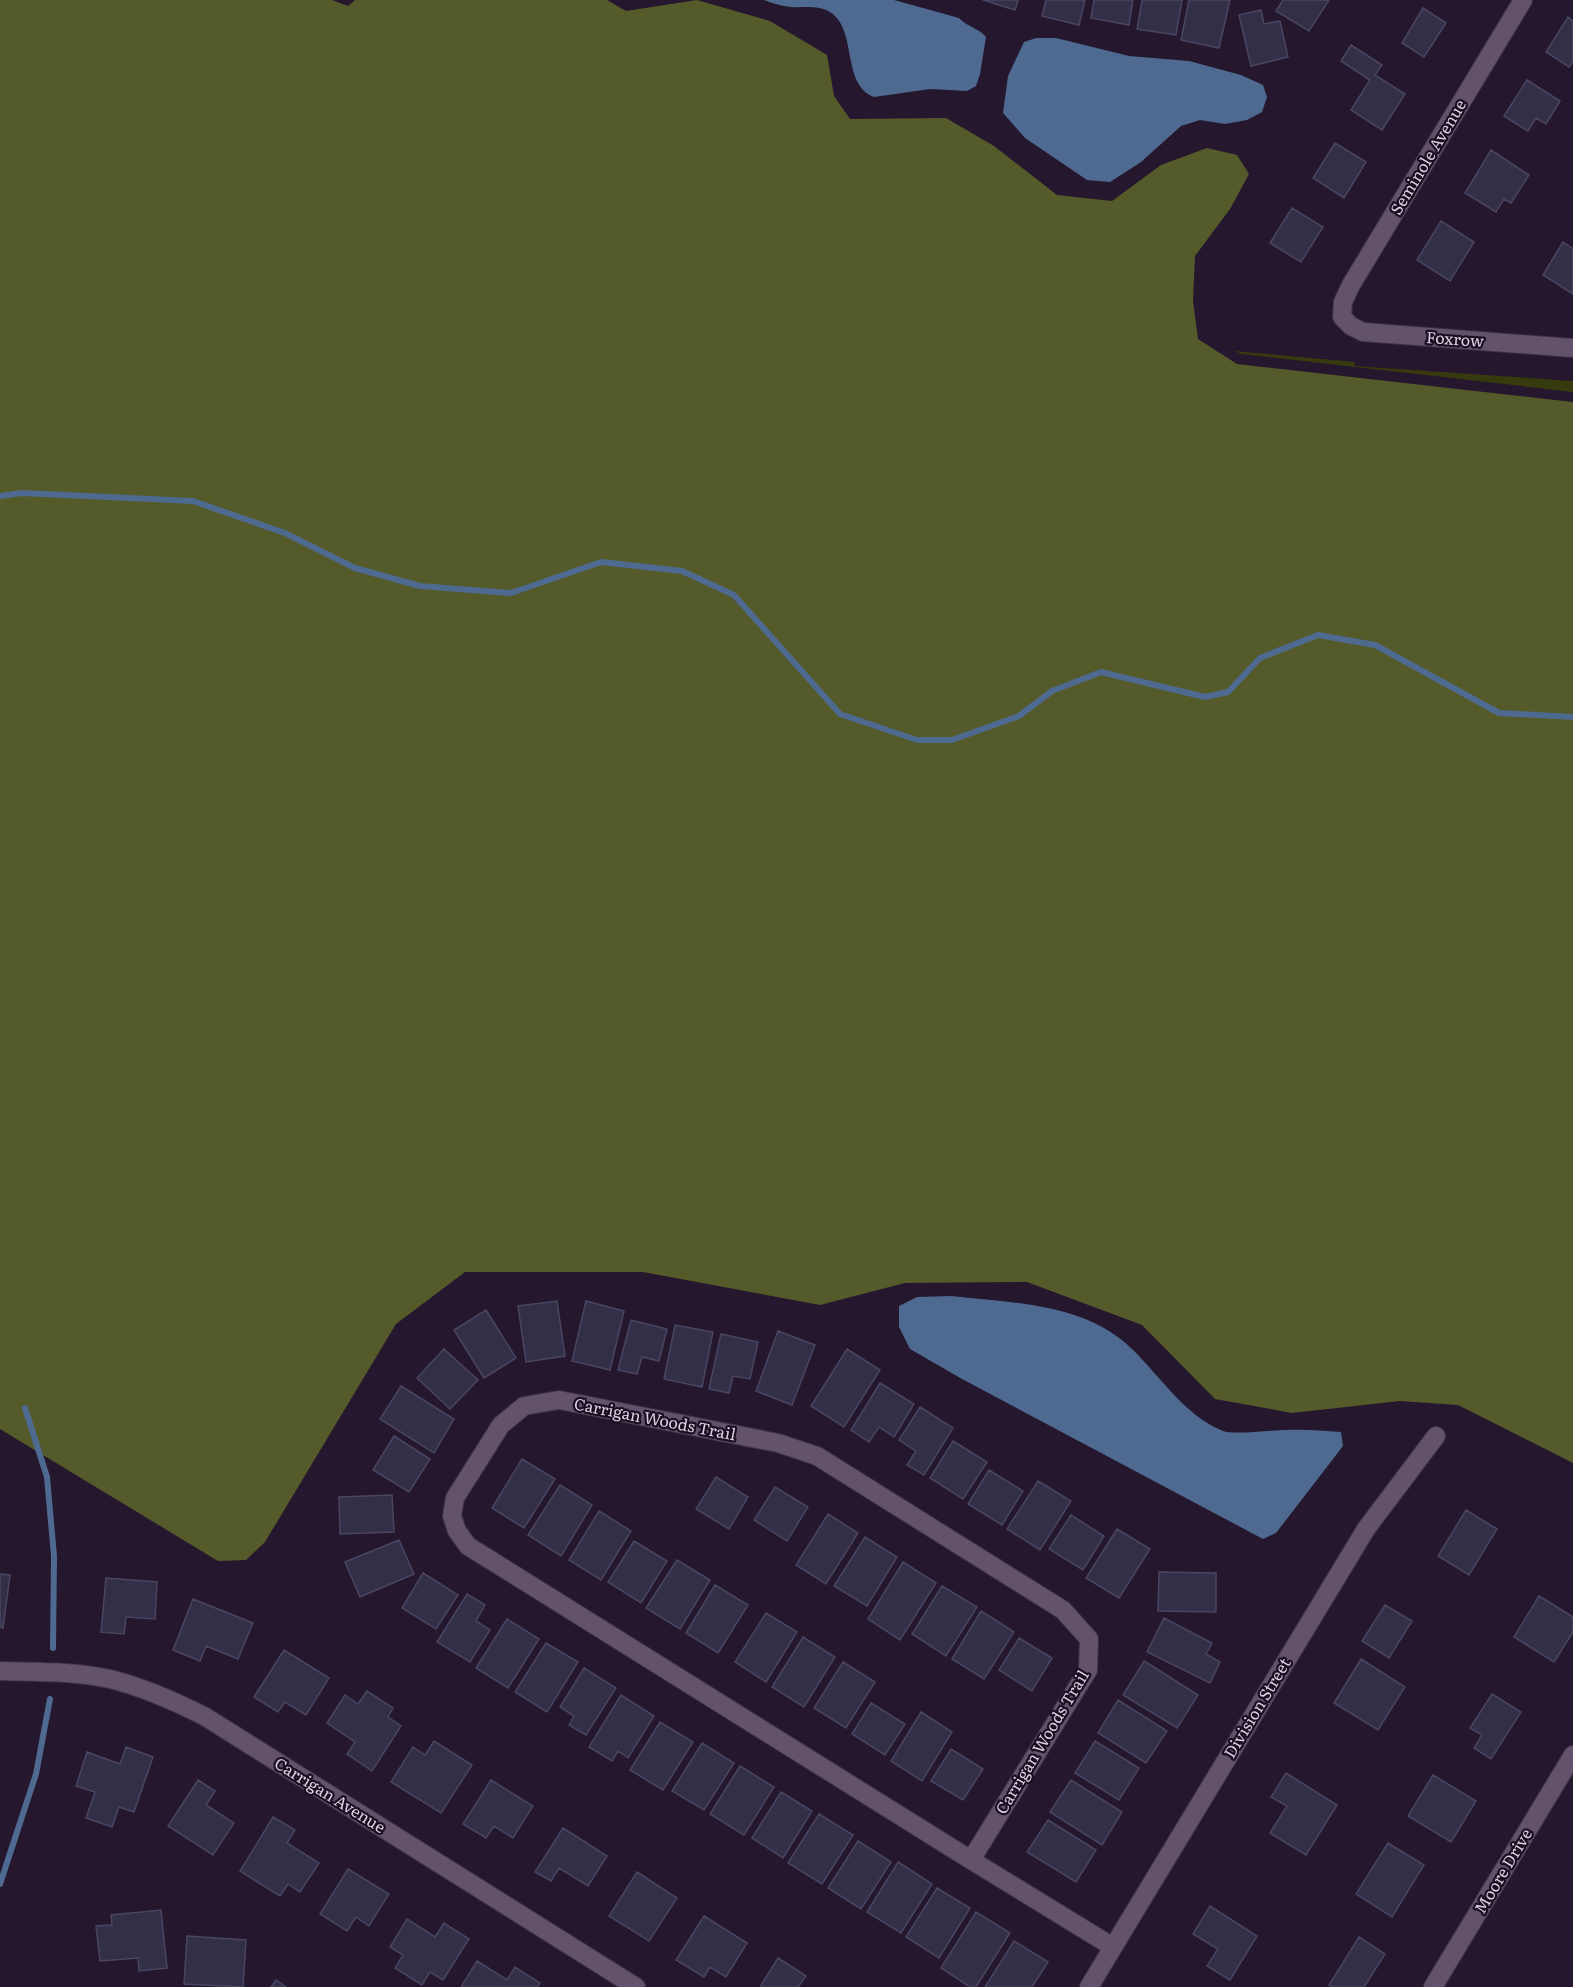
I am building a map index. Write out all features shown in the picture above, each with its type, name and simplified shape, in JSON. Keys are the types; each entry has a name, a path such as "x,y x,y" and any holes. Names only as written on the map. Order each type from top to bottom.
{"street":[{"name":"Seminole Avenue","path":"1342,317 1343,302 1351,285 1523,0"},
{"name":"Foxrow","path":"1342,317 1351,326 1364,332 1573,348"},
{"name":"Carrigan Woods Trail","path":"970,1860 1088,1670 1089,1639 1063,1610 817,1456 778,1443 559,1400 524,1407 501,1425 455,1498 452,1516 457,1531 468,1546 970,1860 1113,1947"},
{"name":"Division Street","path":"1089,1987 1366,1529 1436,1436"},
{"name":"Carrigan Avenue","path":"0,1671 110,1679 161,1695 204,1716 636,1987"},
{"name":"Moore Drive","path":"1433,1987 1573,1755"}],"green space":[{"path":"0,0 332,0 348,6 355,0 607,0 626,11 697,0 770,21 827,55 834,96 850,119 946,118 994,146 1057,195 1112,201 1161,165 1207,148 1237,155 1249,174 1230,209 1195,256 1193,301 1198,339 1237,364 1573,402 1573,1463 1458,1405 1400,1401 1292,1413 1215,1399 1142,1325 1027,1282 905,1283 820,1305 643,1272 465,1272 396,1324 265,1542 246,1560 218,1561 0,1429"},
{"path":"1235,351 1355,362 1354,366 1573,381 1573,392 1241,354"}],"water":[{"path":"764,0 894,0 959,18 986,37 976,86 967,91 930,89 874,97 864,91 858,82 846,36 835,16 819,8 788,7"},
{"path":"1036,38 1056,38 1129,56 1189,61 1241,75 1263,85 1267,97 1262,112 1247,120 1225,124 1200,120 1181,126 1141,162 1110,182 1087,180 1025,138 1003,113 1008,76 1024,42"},
{"path":"951,1296 1047,1308 1093,1322 1114,1334 1132,1349 1196,1415 1223,1431 1341,1432 1343,1446 1276,1533 1263,1539 910,1349 899,1327 899,1306 917,1297"}],"building":[{"path":"983,0 1018,0 1015,10"},
{"path":"1046,0 1085,0 1079,25 1042,16"},
{"path":"1094,0 1133,0 1129,25 1091,18"},
{"path":"1142,0 1182,0 1176,35 1137,29"},
{"path":"1189,0 1230,0 1219,48 1181,40"},
{"path":"1283,0 1329,0 1309,31 1276,11"},
{"path":"1423,8 1446,23 1424,57 1402,43"},
{"path":"1261,10 1264,24 1280,21 1288,57 1251,66 1239,15"},
{"path":"1568,17 1573,21 1573,61 1569,67 1546,52"},
{"path":"1351,45 1382,65 1375,75 1405,94 1382,130 1351,110 1370,80 1341,61"},
{"path":"1527,80 1560,101 1546,124 1536,118 1528,131 1504,116"},
{"path":"1335,143 1366,162 1344,198 1313,178"},
{"path":"1491,150 1529,175 1511,203 1504,199 1496,212 1465,193"},
{"path":"1292,208 1323,227 1301,262 1270,243"},
{"path":"1441,221 1474,242 1450,281 1417,260"},
{"path":"1563,242 1573,249 1573,294 1543,275"},
{"path":"557,1301 565,1356 526,1362 518,1306"},
{"path":"586,1301 624,1311 610,1370 572,1361"},
{"path":"486,1310 516,1358 484,1378 454,1330"},
{"path":"631,1320 667,1329 659,1361 642,1357 637,1374 618,1370"},
{"path":"675,1325 713,1332 702,1387 664,1379"},
{"path":"778,1331 815,1345 792,1405 756,1391"},
{"path":"721,1334 758,1342 750,1379 733,1376 729,1393 709,1389"},
{"path":"444,1349 478,1380 450,1409 417,1378"},
{"path":"847,1349 880,1370 844,1427 811,1406"},
{"path":"880,1383 914,1404 894,1437 879,1427 869,1442 851,1430"},
{"path":"401,1386 454,1419 434,1453 380,1419"},
{"path":"920,1407 953,1428 924,1475 907,1465 916,1451 899,1440"},
{"path":"394,1436 430,1459 409,1492 373,1470"},
{"path":"953,1441 987,1462 963,1499 930,1478"},
{"path":"522,1459 555,1479 524,1528 492,1508"},
{"path":"989,1470 1023,1491 1002,1525 968,1504"},
{"path":"716,1477 748,1497 729,1529 696,1509"},
{"path":"1038,1481 1071,1501 1040,1550 1007,1529"},
{"path":"560,1485 592,1505 561,1556 528,1535"},
{"path":"775,1487 808,1507 787,1541 754,1520"},
{"path":"392,1495 394,1532 340,1534 339,1497"},
{"path":"1466,1510 1497,1529 1469,1575 1438,1556"},
{"path":"599,1511 631,1531 601,1580 569,1560"},
{"path":"828,1514 858,1533 826,1584 796,1565"},
{"path":"1071,1515 1104,1536 1083,1570 1049,1549"},
{"path":"1117,1529 1150,1549 1119,1598 1086,1578"},
{"path":"865,1537 897,1557 867,1606 834,1586"},
{"path":"399,1540 414,1574 360,1597 345,1562"},
{"path":"634,1541 667,1561 641,1603 608,1582"},
{"path":"677,1560 710,1580 680,1629 646,1608"},
{"path":"903,1562 936,1583 900,1640 868,1619"},
{"path":"1159,1572 1216,1573 1216,1612 1158,1611"},
{"path":"423,1573 458,1595 436,1629 402,1608"},
{"path":"0,1574 10,1575 3,1628 0,1627"},
{"path":"106,1578 157,1582 155,1619 126,1617 124,1634 101,1632"},
{"path":"715,1585 748,1605 718,1653 686,1633"},
{"path":"942,1586 977,1607 946,1656 912,1634"},
{"path":"467,1594 485,1605 476,1621 490,1630 470,1662 437,1642"},
{"path":"1539,1596 1573,1617 1573,1632 1554,1662 1514,1637"},
{"path":"193,1599 253,1623 238,1659 206,1646 200,1661 173,1650"},
{"path":"1385,1605 1412,1621 1389,1658 1362,1641"},
{"path":"981,1611 1014,1632 984,1679 952,1659"},
{"path":"766,1613 797,1632 766,1682 735,1662"},
{"path":"1164,1618 1212,1643 1206,1654 1220,1662 1210,1683 1147,1652"},
{"path":"507,1619 539,1639 508,1688 476,1668"},
{"path":"803,1637 835,1657 804,1707 772,1687"},
{"path":"1019,1638 1052,1658 1032,1691 999,1670"},
{"path":"546,1643 578,1662 547,1712 515,1692"},
{"path":"284,1650 329,1678 306,1715 285,1702 278,1712 254,1697"},
{"path":"1361,1659 1405,1687 1378,1730 1334,1703"},
{"path":"1144,1661 1198,1695 1177,1728 1123,1695"},
{"path":"843,1662 875,1682 846,1728 814,1708"},
{"path":"584,1668 616,1688 586,1735 569,1725 574,1716 560,1707"},
{"path":"367,1691 393,1708 388,1717 401,1726 372,1771 347,1754 355,1742 327,1723 345,1695 358,1704"},
{"path":"1492,1694 1521,1712 1491,1759 1474,1748 1482,1735 1470,1728"},
{"path":"621,1695 654,1716 628,1758 618,1751 612,1761 589,1747"},
{"path":"1118,1700 1167,1731 1146,1763 1098,1733"},
{"path":"871,1703 905,1724 885,1755 852,1734"},
{"path":"921,1712 952,1732 922,1781 891,1761"},
{"path":"660,1722 693,1742 663,1790 630,1770"},
{"path":"434,1741 472,1765 441,1813 391,1782 413,1747 425,1755"},
{"path":"1095,1741 1139,1768 1119,1800 1075,1773"},
{"path":"702,1743 734,1763 704,1810 672,1791"},
{"path":"126,1747 153,1757 134,1812 119,1807 112,1827 86,1818 95,1792 76,1786 87,1752 120,1764"},
{"path":"951,1749 983,1769 963,1800 931,1781"},
{"path":"740,1766 774,1787 744,1835 710,1814"},
{"path":"1286,1773 1337,1805 1306,1855 1270,1833 1287,1806 1271,1797"},
{"path":"1433,1775 1476,1801 1451,1842 1408,1816"},
{"path":"198,1780 215,1791 206,1805 234,1823 213,1855 168,1826"},
{"path":"491,1780 533,1806 513,1838 494,1826 486,1838 463,1824"},
{"path":"1071,1780 1122,1812 1102,1845 1050,1812"},
{"path":"781,1792 812,1811 783,1858 752,1838"},
{"path":"819,1814 853,1835 822,1884 788,1863"},
{"path":"273,1817 295,1830 287,1843 319,1863 300,1892 288,1884 280,1896 240,1871"},
{"path":"1048,1820 1096,1850 1076,1882 1027,1852"},
{"path":"563,1828 607,1856 588,1886 559,1868 551,1881 535,1872"},
{"path":"858,1841 891,1862 861,1909 828,1888"},
{"path":"1388,1843 1424,1865 1392,1917 1356,1894"},
{"path":"898,1862 932,1884 901,1933 867,1912"},
{"path":"348,1869 389,1894 369,1926 356,1917 347,1931 320,1914"},
{"path":"637,1872 677,1898 649,1941 609,1916"},
{"path":"937,1888 970,1908 939,1958 906,1937"},
{"path":"1210,1906 1257,1936 1230,1980 1207,1966 1218,1949 1193,1934"},
{"path":"161,1910 167,1968 139,1971 138,1958 100,1961 96,1926 112,1925 111,1915"},
{"path":"976,1912 1010,1933 976,1987 970,1987 941,1968"},
{"path":"704,1916 747,1943 726,1977 710,1967 704,1977 676,1960"},
{"path":"407,1919 435,1937 444,1923 469,1939 443,1980 430,1972 422,1985 395,1968 403,1955 390,1947"},
{"path":"187,1936 246,1940 243,1987 184,1984"},
{"path":"1359,1937 1385,1954 1364,1987 1332,1987 1329,1985"},
{"path":"1014,1941 1048,1962 1032,1987 985,1987"},
{"path":"778,1958 806,1976 798,1987 760,1987"},
{"path":"477,1961 507,1980 515,1967 540,1983 537,1987 461,1987"},
{"path":"276,1980 286,1987 271,1987"}],"waterway":[{"path":"0,496 22,493 193,501 285,533 355,568 420,586 511,593 601,562 682,571 734,595 840,714 917,740 952,740 1019,716 1052,691 1101,672 1205,697 1228,692 1260,658 1318,635 1375,645 1499,713 1573,717"},
{"path":"25,1408 47,1477 54,1556 53,1648"},
{"path":"0,1884 36,1774 50,1699"}]}
